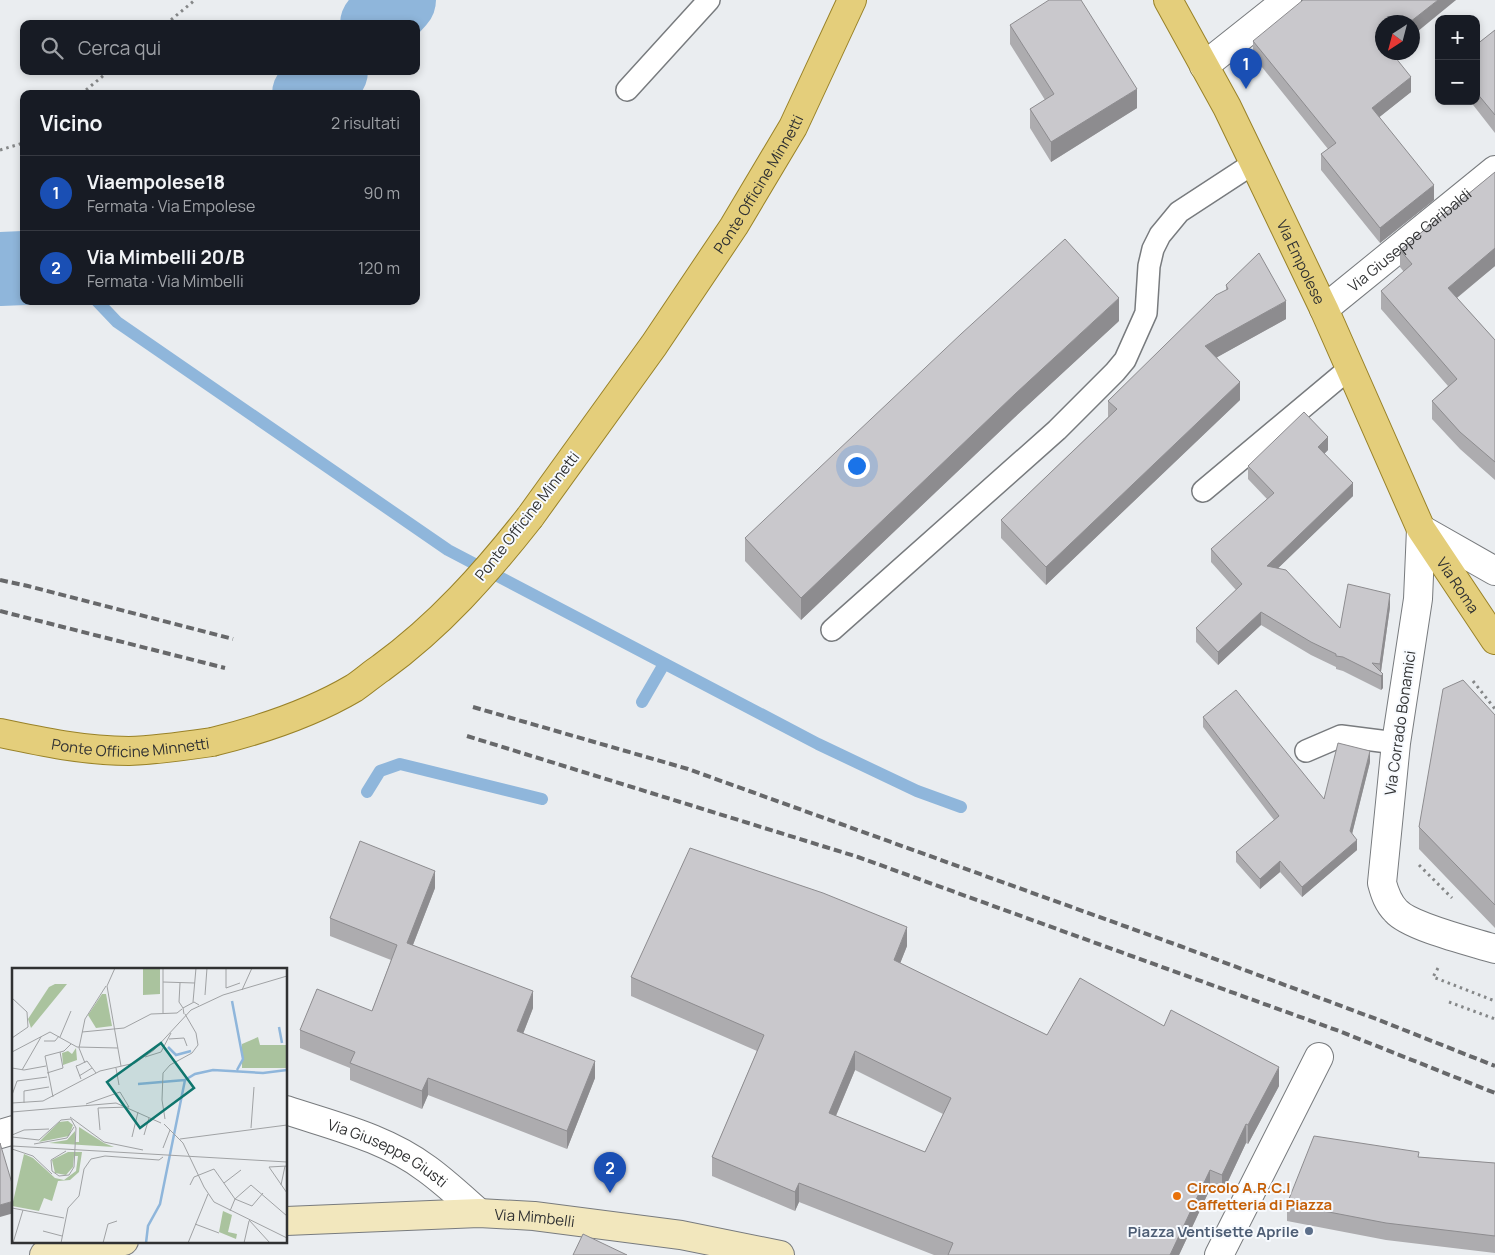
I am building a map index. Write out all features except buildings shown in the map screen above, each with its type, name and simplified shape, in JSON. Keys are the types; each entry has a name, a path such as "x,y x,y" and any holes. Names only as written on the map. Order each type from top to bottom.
{"main road":[{"name":"Ponte Officine Minnetti","path":"0,733 76,746 127,751 170,748 212,742 254,732 354,688 403,652 447,614 502,553 593,432 654,345 734,226 793,127 851,0"},
{"name":"Via Empolese","path":"1168,0 1227,107 1324,309 1421,529"},
{"name":"Via Roma","path":"1421,529 1495,640"},
{"name":"Via Mimbelli","path":"288,1221 479,1213 534,1216 681,1235 780,1255"},
{"path":"44,1255 118,1242"}],"street":[{"path":"1204,66 1287,0"},
{"name":"Via Giuseppe Garibaldi","path":"1324,309 1495,170"},
{"path":"1421,529 1495,571"},
{"name":"Via Corrado Bonamici","path":"1421,529 1418,599 1396,743 1382,883 1387,900 1397,913 1409,921 1455,938 1495,948"},
{"path":"1219,1255 1319,1057"},
{"name":"Via Giuseppe Giusti","path":"288,1111 370,1138 401,1153 426,1168 479,1213"}],"lane":[{"path":"627,90 709,0"},
{"path":"832,630 1057,430 1115,372 1125,360 1146,313 1149,266 1153,249 1160,235 1179,212 1254,163"},
{"path":"1203,491 1350,368"},
{"path":"1306,750 1341,736 1396,743"}],"path":[{"path":"171,20 195,0"},
{"path":"86,90 103,75"},
{"path":"0,150 20,144"},
{"path":"1473,681 1495,709"},
{"path":"1418,864 1456,902"},
{"path":"1449,1002 1495,1019"}],"waterway":[{"path":"381,20 399,0"},
{"path":"313,90 327,75"},
{"path":"0,269 20,268"},
{"path":"101,305 117,322 448,550 818,744 917,791 961,807"},
{"path":"642,702 664,664"},
{"path":"367,792 380,771 400,764 542,799"}],"railway":[{"path":"0,580 233,639"},
{"path":"0,611 225,668"},
{"path":"473,707 688,769 1180,946 1379,1020 1495,1066"},
{"path":"467,736 858,857 1339,1031 1495,1093"}],"place":[{"name":"Viaempolese18","path":"1246,89"},
{"name":"Via Mimbelli 20/B","path":"610,1193"},
{"name":"Circolo A.R.C.I Caffetteria di Piazza","path":"1177,1196"},
{"name":"Piazza Ventisette Aprile","path":"1309,1231"}]}
